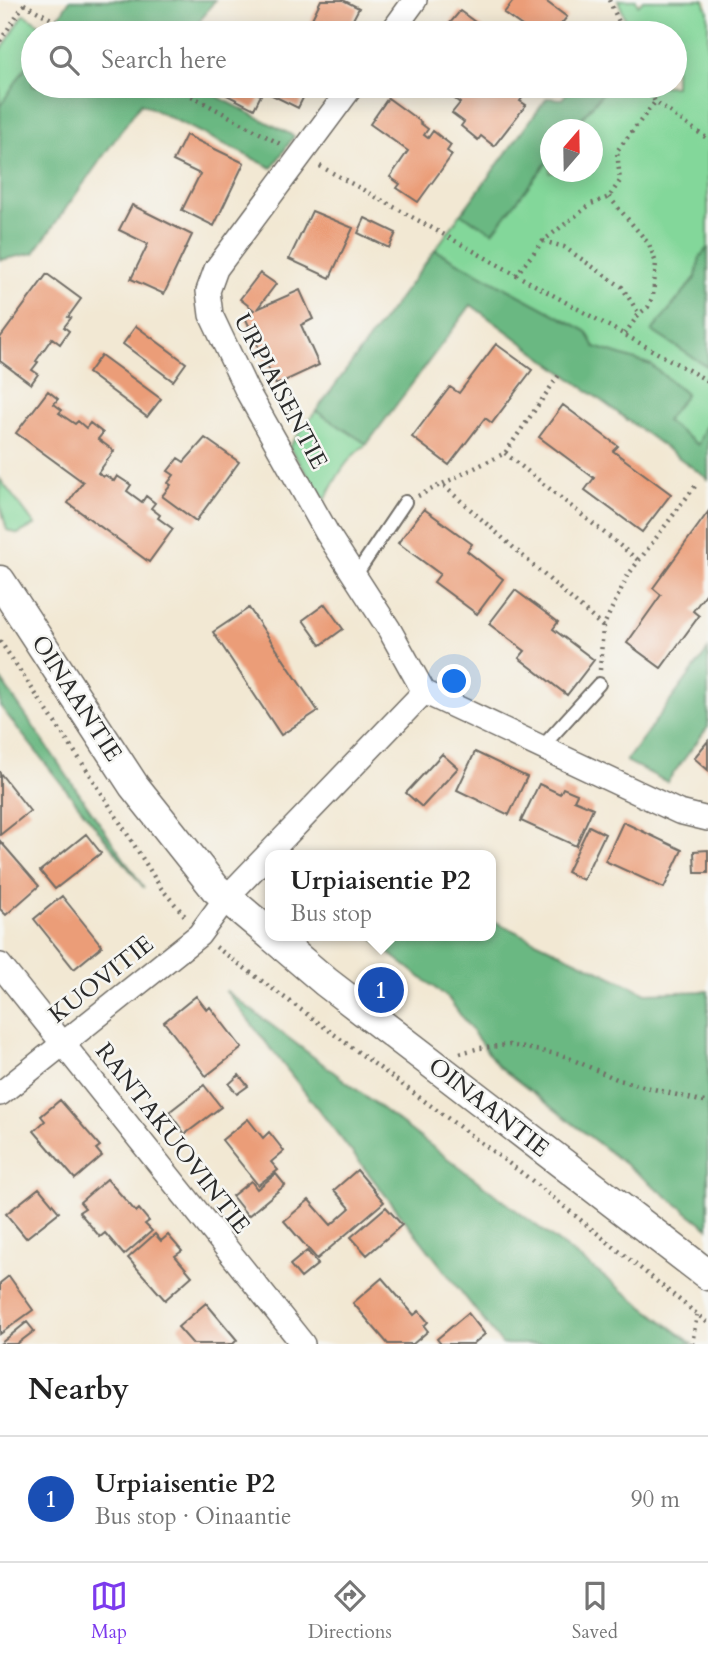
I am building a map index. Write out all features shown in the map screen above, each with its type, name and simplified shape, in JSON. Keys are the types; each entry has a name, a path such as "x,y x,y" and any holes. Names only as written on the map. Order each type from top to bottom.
{"street":[{"path":"400,21 415,0"},
{"name":"URPIAISENTIE","path":"343,98 216,269 208,291 211,315 247,391 327,533 389,629 424,692"},
{"name":"OINAANTIE","path":"0,581 134,786 215,888 265,930"},
{"path":"272,850 424,692 679,812 708,819"},
{"path":"226,898 265,857"},
{"name":"KUOVITIE","path":"0,1094 199,935 226,898"},
{"name":"OINAANTIE","path":"278,941 326,982 708,1275"},
{"name":"RANTAKUOVINTIE","path":"0,965 303,1344"}],"lane":[{"path":"355,576 405,502"},
{"path":"542,747 599,684"}],"path":[{"path":"609,0 619,21"},
{"path":"0,41 25,2 57,21"},
{"path":"195,98 708,381"},
{"path":"653,98 655,102 708,139"},
{"path":"516,275 543,241 590,204 610,197 620,181 617,151 655,102"},
{"path":"610,197 649,244 656,263 653,296 648,307 639,314 624,335"},
{"path":"543,241 564,247 622,287 639,314"},
{"path":"405,502 444,486 505,453 559,375"},
{"path":"505,453 638,560"},
{"path":"599,684 603,627 628,575 696,485"},
{"path":"444,486 603,627"},
{"path":"428,1060 480,1048 509,1045 562,1055 619,1080 708,1103"},
{"path":"692,1344 697,1315 708,1323"}],"green space":[{"path":"70,0 215,0 200,21 56,21"},
{"path":"618,0 636,0 638,5 643,0 704,0 708,12 708,247 700,257 696,277 652,331 708,367 708,419 698,445 665,421 686,394 651,365 595,347 586,331 435,250 461,214 493,231 540,171 540,182 603,182 603,119 581,119 598,98 687,98 687,21 626,21"},
{"path":"24,14 35,21 21,21 21,75 0,107 0,52"},
{"path":"21,74 21,98 220,98 294,136 272,168 141,103 34,253 0,260 0,106"},
{"path":"547,98 598,98 581,119 540,119 540,171 493,232 461,214"},
{"path":"708,247 708,367 652,331 696,277 700,257"},
{"path":"435,250 586,331 595,347 651,365 686,394 666,421 698,445 708,419 708,479 471,305 367,444 316,411"},
{"path":"316,411 367,444 347,462 325,500 289,447"},
{"path":"0,479 35,525 18,534 7,530 0,504"},
{"path":"708,650 708,727 667,782 626,761"},
{"path":"0,678 144,888 0,706"},
{"path":"496,922 646,993 708,991 708,1228 497,1065 448,998 376,941 496,941"},
{"path":"225,990 693,1344 502,1344"}],"building":[{"path":"321,0 343,0 359,8 352,21 311,21"},
{"path":"514,0 544,0 567,17 564,21 515,21 504,13"},
{"path":"460,11 474,21 452,21"},
{"path":"233,98 260,98 254,109"},
{"path":"278,98 303,98 298,108"},
{"path":"388,98 428,129 424,135 428,138 433,131 451,145 447,151 452,155 418,202 397,188 400,184 390,177 408,151 370,124"},
{"path":"522,98 520,101 526,105 494,146 481,136 478,140 461,126 464,122 452,113 460,103 455,99"},
{"path":"186,135 244,163 214,226 182,210 200,174 173,161"},
{"path":"132,205 192,235 164,294 131,279 148,244 119,230"},
{"path":"312,211 353,228 330,278 289,259"},
{"path":"365,218 396,233 389,248 358,233"},
{"path":"260,273 276,284 257,309 300,290 313,319 301,325 319,365 276,385 244,315 254,310 240,299"},
{"path":"47,274 81,299 68,317 71,318 64,327 69,331 60,344 52,338 36,361 38,362 32,370 38,374 31,384 0,361 0,338"},
{"path":"136,326 186,363 173,381 123,344"},
{"path":"496,344 532,370 492,423 485,418 449,465 412,437 450,387 459,393"},
{"path":"101,355 161,399 147,417 88,373"},
{"path":"48,391 58,399 54,404 62,410 59,413 75,424 78,421 86,428 90,423 103,433 98,439 114,451 98,473 114,481 117,476 131,485 127,491 142,502 146,496 155,503 151,508 160,515 158,518 173,529 149,562 68,503 83,482 16,433"},
{"path":"563,405 618,446 613,451 671,494 642,532 585,490 594,478 539,437"},
{"path":"205,438 239,462 196,521 162,496 171,485 168,483 174,475 168,471 178,458 184,462"},
{"path":"424,509 472,544 467,551 503,579 477,614 434,582 440,574 398,543"},
{"path":"708,512 708,591 693,611 699,616 661,668 627,643 661,595 653,588"},
{"path":"515,590 558,622 553,629 594,660 567,695 519,658 525,651 489,624"},
{"path":"325,604 343,629 321,645 303,620"},
{"path":"249,608 318,711 281,735 213,632"},
{"path":"708,741 708,770 694,758"},
{"path":"475,752 527,777 509,815 457,790"},
{"path":"442,754 458,768 422,807 406,793"},
{"path":"0,773 30,811 0,835"},
{"path":"539,784 560,794 563,788 577,794 574,800 593,808 576,846 521,821"},
{"path":"623,822 682,850 664,888 605,861"},
{"path":"589,826 605,834 583,880 567,872"},
{"path":"86,834 101,853 55,889 40,871"},
{"path":"0,841 39,886 6,915 0,909"},
{"path":"708,850 708,873 695,873 694,851"},
{"path":"62,896 102,946 74,969 34,919"},
{"path":"196,996 207,1010 210,1007 242,1048 206,1076 164,1022"},
{"path":"239,1075 248,1086 237,1094 229,1084"},
{"path":"204,1085 221,1107 185,1134 169,1112"},
{"path":"60,1100 100,1146 96,1149 102,1156 75,1179 34,1131 45,1121 41,1116"},
{"path":"248,1119 263,1138 269,1132 284,1151 271,1162 278,1170 258,1185 222,1140"},
{"path":"357,1170 384,1202 317,1259 284,1221 309,1200 331,1225 350,1208 334,1190"},
{"path":"276,1174 285,1185 248,1216 232,1196 251,1181 257,1189"},
{"path":"107,1179 136,1212 139,1209 149,1221 145,1224 152,1231 124,1255 105,1233 100,1237 79,1212 85,1208 80,1202"},
{"path":"39,1188 59,1212 26,1238 6,1214"},
{"path":"386,1207 402,1225 367,1255 351,1237"},
{"path":"155,1234 161,1241 168,1235 182,1251 175,1256 192,1276 165,1300 128,1258"},
{"path":"307,1251 318,1264 301,1278 290,1265"},
{"path":"9,1276 33,1310 0,1334 0,1283"},
{"path":"382,1278 414,1315 419,1311 428,1322 424,1326 428,1331 413,1344 388,1344 353,1303"},
{"path":"206,1303 237,1340 233,1344 193,1344 178,1327"},
{"path":"468,1313 485,1334 473,1344 441,1344 437,1339"},
{"path":"27,1322 34,1331 17,1344 0,1344"}],"place":[{"name":"Urpiaisentie P2","path":"381,990"}]}
